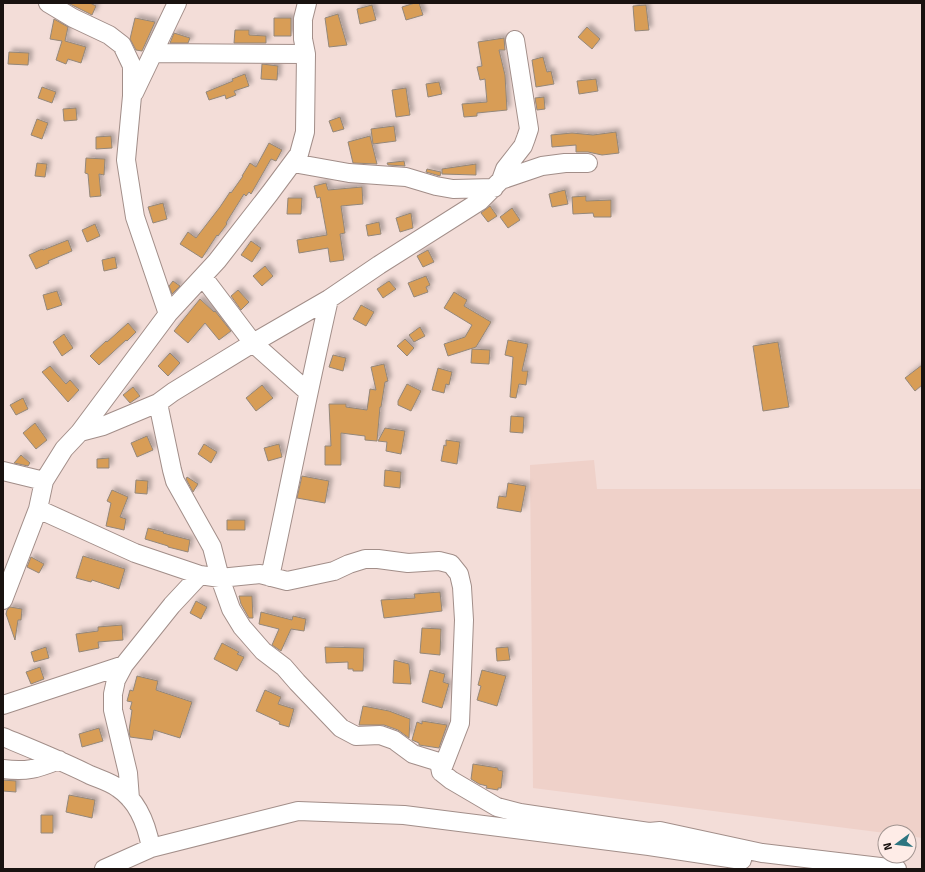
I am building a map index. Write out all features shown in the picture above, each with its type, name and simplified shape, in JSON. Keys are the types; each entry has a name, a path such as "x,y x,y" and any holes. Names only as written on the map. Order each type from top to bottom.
{"street":[{"path":"48,3 73,18 109,35 122,45 132,66 132,96 126,160 135,216 168,314"},
{"path":"132,96 177,3"},
{"path":"3,600 38,509 44,481 64,450 80,432 168,314 217,261 299,154 305,132 306,54 303,39 303,19 308,3"},
{"path":"80,432 103,426 158,403 173,392 253,343 329,299 379,265 480,201 497,184 505,169 523,146 529,129 515,40"},
{"path":"153,53 306,54"},
{"path":"292,163 349,173 406,177 436,186 453,189 497,184 542,166 565,162 588,163"},
{"path":"203,277 253,343 308,392"},
{"path":"270,576 294,471 308,392 329,299"},
{"path":"158,403 175,481 212,547 220,578 231,609 242,627 263,651 284,667 341,728 356,736 380,735 394,740 413,754 439,762 442,772 450,780 497,807 520,814 640,830 660,831 762,853 897,869"},
{"path":"3,471 44,481"},
{"path":"38,509 136,553 200,575 220,578 260,574 287,581 334,571 348,564 365,559 378,559 408,563 439,561 451,564 459,574 462,587 464,620 460,723 442,772"},
{"path":"130,799 128,773 113,710 113,694 116,680 124,665 172,605 200,575"},
{"path":"3,705 124,665"},
{"path":"3,737 59,760 118,788 130,799 140,814 148,833 151,848"},
{"path":"3,769 18,771 30,770 59,760"},
{"path":"104,869 151,848 298,811 404,815 649,846 798,869"},
{"path":"640,830 649,846"}],"shaded area":[{"path":"594,460 597,489 922,489 922,838 917,837 917,824 877,824 877,832 533,788 530,465"}],"building":[{"path":"68,3 90,3 96,6 92,15"},
{"path":"419,3 423,15 406,20 402,7"},
{"path":"372,5 376,20 360,24 357,9"},
{"path":"646,5 649,30 635,31 633,6"},
{"path":"338,14 347,45 329,47 325,18"},
{"path":"135,18 155,22 142,51 136,50 130,39"},
{"path":"274,18 291,18 291,36 274,36"},
{"path":"54,19 68,27 65,41 86,47 81,63 68,59 66,64 56,60 62,41 50,39"},
{"path":"587,27 600,39 592,49 578,37"},
{"path":"235,30 249,30 249,35 266,36 266,43 234,43"},
{"path":"174,33 190,38 188,43 170,43"},
{"path":"504,38 505,50 499,50 505,75 507,110 477,113 477,116 464,117 462,104 487,102 485,79 480,80 477,67 482,66 478,42"},
{"path":"9,52 29,53 28,65 8,64"},
{"path":"543,57 547,72 551,71 554,84 536,87 532,60"},
{"path":"262,64 278,66 277,80 261,79"},
{"path":"245,74 249,86 234,91 236,95 226,99 225,95 209,100 206,92 233,81 232,79"},
{"path":"596,79 598,91 579,94 577,81"},
{"path":"439,82 442,94 428,97 426,84"},
{"path":"42,87 56,92 52,103 38,98"},
{"path":"406,88 410,115 396,117 392,90"},
{"path":"544,97 545,109 537,110 535,98"},
{"path":"76,108 77,120 64,121 63,109"},
{"path":"340,117 344,129 333,132 329,121"},
{"path":"37,119 48,123 42,139 31,135"},
{"path":"394,126 396,141 373,144 371,129"},
{"path":"616,132 619,153 602,155 588,152 576,152 576,145 552,147 551,135 572,133 593,135"},
{"path":"111,136 112,148 96,149 96,137"},
{"path":"370,136 377,164 353,163 348,142"},
{"path":"269,143 282,150 276,161 271,159 251,194 249,192 246,196 244,194 226,223 227,224 218,236 217,235 202,258 180,244 188,232 196,238 230,192 231,193 250,163 256,167"},
{"path":"86,158 105,159 104,175 99,174 101,196 90,197 88,174 85,173"},
{"path":"404,161 405,166 388,165 387,163"},
{"path":"37,163 47,164 45,177 35,176"},
{"path":"476,164 476,175 442,174 442,169"},
{"path":"427,169 441,172 440,176 426,172"},
{"path":"326,183 328,190 362,187 363,204 341,206 345,233 340,234 344,260 330,262 328,248 299,253 297,240 327,235 320,197 317,198 314,186"},
{"path":"565,190 568,204 552,207 549,194"},
{"path":"586,196 586,201 611,200 611,217 594,217 593,213 573,214 572,197"},
{"path":"288,198 302,198 301,214 287,214"},
{"path":"163,203 167,219 153,223 148,207"},
{"path":"490,206 497,216 488,222 481,213"},
{"path":"512,208 520,220 508,228 500,217"},
{"path":"411,213 413,228 400,232 396,218"},
{"path":"379,222 381,234 368,236 366,225"},
{"path":"95,224 100,236 87,242 82,230"},
{"path":"68,240 72,251 48,261 49,263 36,269 29,255"},
{"path":"251,241 261,248 252,262 241,255"},
{"path":"428,250 434,262 423,267 417,256"},
{"path":"115,257 117,268 104,271 102,260"},
{"path":"265,266 273,276 262,286 253,276"},
{"path":"426,276 430,285 426,287 428,292 414,297 408,283"},
{"path":"173,281 180,286 172,294 169,286"},
{"path":"389,281 396,289 383,298 377,289"},
{"path":"238,290 249,302 241,310 231,296"},
{"path":"57,291 62,305 47,310 43,295"},
{"path":"454,292 467,300 464,306 491,322 476,347 448,356 444,344 465,337 472,325 444,308"},
{"path":"200,299 214,312 215,311 231,331 219,340 205,323 188,343 174,331"},
{"path":"361,305 374,312 366,326 353,319"},
{"path":"128,323 136,332 99,365 90,356"},
{"path":"420,327 425,336 414,342 409,335"},
{"path":"64,334 73,348 62,356 53,342"},
{"path":"405,339 414,348 407,356 397,346"},
{"path":"508,340 528,344 522,371 528,371 526,385 519,384 516,398 510,397 513,357 505,355"},
{"path":"778,342 789,407 763,411 753,346"},
{"path":"472,349 490,350 489,364 471,363"},
{"path":"170,353 180,363 168,376 158,366"},
{"path":"333,355 346,358 343,371 329,367"},
{"path":"384,364 388,381 385,382 380,407 377,441 365,440 365,436 341,433 341,465 325,465 325,446 331,446 329,404 346,404 346,407 367,410 370,389 376,390 371,367"},
{"path":"922,365 922,385 915,391 905,378"},
{"path":"50,366 66,384 70,380 79,390 68,402 42,372"},
{"path":"438,368 452,372 449,385 446,384 444,393 432,390"},
{"path":"407,384 421,391 411,411 398,405 398,401"},
{"path":"262,385 273,398 256,411 246,398"},
{"path":"133,387 140,396 130,403 123,395"},
{"path":"23,398 28,409 16,415 10,405"},
{"path":"511,416 524,417 523,433 510,432"},
{"path":"35,423 47,440 36,449 23,433"},
{"path":"385,428 405,431 401,454 386,451 387,442 378,441"},
{"path":"147,436 153,450 137,457 131,443"},
{"path":"446,440 460,442 457,464 441,461 444,445 446,446"},
{"path":"204,444 217,452 211,463 198,454"},
{"path":"279,444 282,457 268,461 264,448"},
{"path":"21,455 30,463 28,466 14,463"},
{"path":"109,458 109,468 97,468 97,459"},
{"path":"385,470 401,472 400,488 384,486"},
{"path":"302,476 329,481 325,503 297,498"},
{"path":"187,477 198,484 193,492 186,479"},
{"path":"136,480 148,481 147,494 135,493"},
{"path":"508,483 526,486 521,512 497,508 499,496 506,497"},
{"path":"112,490 128,497 120,517 126,519 124,530 106,526 111,503 107,501"},
{"path":"227,520 245,520 245,530 227,530"},
{"path":"148,528 190,540 188,552 145,539"},
{"path":"83,556 125,569 119,589 92,580 91,582 76,578"},
{"path":"31,557 44,564 39,573 27,567"},
{"path":"440,592 442,611 384,618 381,600 415,598 414,594"},
{"path":"239,596 252,596 253,618 249,618 241,604"},
{"path":"196,601 207,607 201,619 190,613"},
{"path":"10,607 22,609 21,620 18,620 15,640 6,614"},
{"path":"261,612 292,620 293,616 306,619 304,631 291,629 281,651 272,645 279,629 259,624"},
{"path":"122,625 123,640 98,642 99,648 79,652 76,634 98,631 98,627"},
{"path":"422,628 441,629 440,655 420,653"},
{"path":"222,643 239,652 237,654 244,657 237,671 214,659"},
{"path":"46,647 49,658 34,662 31,652"},
{"path":"325,647 364,648 363,671 353,671 353,669 348,669 348,662 326,663"},
{"path":"508,647 510,660 497,661 496,648"},
{"path":"394,660 409,664 411,684 393,683"},
{"path":"40,667 44,679 31,684 26,672"},
{"path":"430,670 445,674 443,682 449,684 442,708 422,702"},
{"path":"482,670 506,676 497,706 477,700 481,686 478,685"},
{"path":"137,676 158,681 156,690 192,702 180,738 154,730 152,740 130,737 129,731 132,710 130,709 132,702 127,701 130,690 133,691"},
{"path":"265,690 281,697 278,704 294,709 289,727 279,724 280,722 256,711"},
{"path":"363,706 389,711 410,719 409,738 398,730 384,725 359,725"},
{"path":"422,721 447,725 439,748 419,745 419,743 412,740 417,722 422,724"},
{"path":"99,728 103,741 82,747 79,734"},
{"path":"473,764 498,768 498,770 503,771 501,788 498,788 498,790 486,788 487,786 479,784 471,779"},
{"path":"3,780 16,781 16,792 3,791"},
{"path":"69,795 95,800 92,818 66,812"},
{"path":"41,815 53,815 53,833 41,833"}]}
